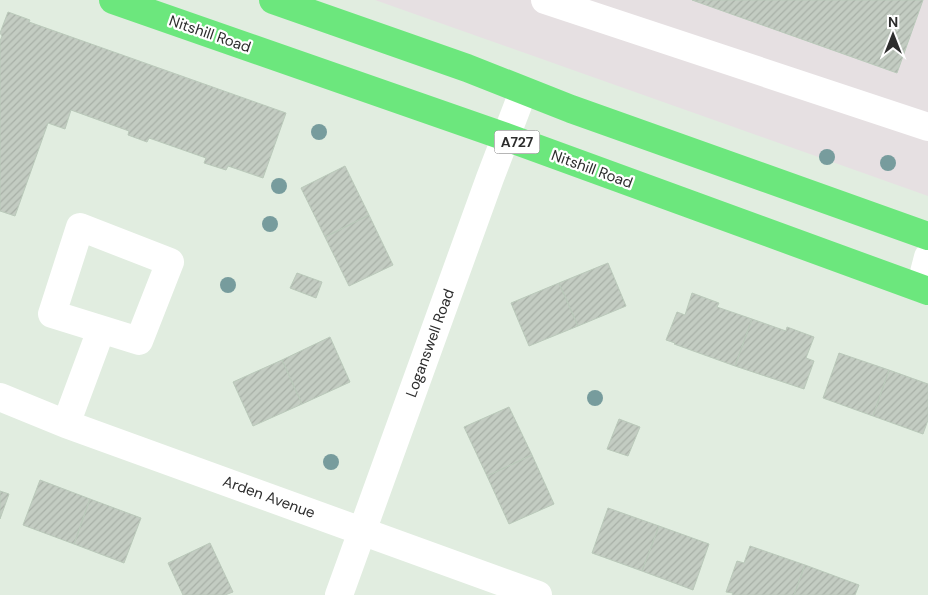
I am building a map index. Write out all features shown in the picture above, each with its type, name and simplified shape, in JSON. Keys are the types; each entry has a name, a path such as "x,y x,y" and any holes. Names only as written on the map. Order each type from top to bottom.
{"main road":[{"name":"Nitshill Road","path":"113,0 506,138 924,289"},
{"path":"274,0 467,68 523,92 928,236"}],"street":[{"path":"545,0 928,127"},
{"name":"Loganswell Road","path":"339,595 523,92"},
{"path":"80,227 170,262 139,341 101,330 52,314 80,227"},
{"path":"924,289 928,257"},
{"path":"66,424 101,330"},
{"name":"Arden Avenue","path":"0,398 66,424 538,595"}],"shaded area":[{"path":"375,0 928,0 928,196 838,164"}],"building":[{"path":"692,0 923,0 897,73"},
{"path":"8,12 30,20 29,22 286,113 263,178 228,166 226,170 204,163 206,158 149,138 147,142 128,135 129,131 71,110 65,129 48,123 15,216 0,211 0,41 2,36 0,33"},
{"path":"345,166 369,215 325,237 301,188"},
{"path":"369,215 393,265 349,286 325,237"},
{"path":"608,263 626,306 578,326 559,283"},
{"path":"297,273 322,282 316,298 290,288"},
{"path":"559,283 578,326 529,346 511,303"},
{"path":"692,293 719,303 717,307 752,319 735,366 666,340 677,312 685,315"},
{"path":"752,319 786,331 787,327 814,337 806,358 814,361 804,389 735,366"},
{"path":"330,337 350,382 302,404 282,360"},
{"path":"839,353 889,370 873,416 823,398"},
{"path":"282,360 302,404 253,426 233,382"},
{"path":"889,370 928,384 928,420 923,434 873,416"},
{"path":"509,407 532,455 487,476 464,427"},
{"path":"619,419 640,427 628,456 607,449"},
{"path":"532,455 554,504 509,524 487,476"},
{"path":"40,480 90,499 74,544 23,525"},
{"path":"0,491 9,494 0,519"},
{"path":"90,499 141,518 124,563 74,544"},
{"path":"608,508 659,526 642,571 592,553"},
{"path":"659,526 709,544 693,590 642,571"},
{"path":"210,543 233,592 225,595 183,595 168,563"},
{"path":"750,546 805,565 794,595 732,595 733,593 726,592 737,561 744,563"},
{"path":"805,565 859,585 855,595 794,595"}]}
